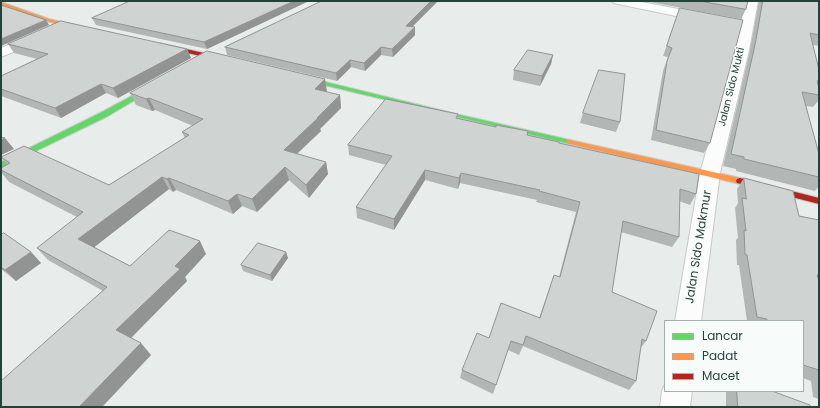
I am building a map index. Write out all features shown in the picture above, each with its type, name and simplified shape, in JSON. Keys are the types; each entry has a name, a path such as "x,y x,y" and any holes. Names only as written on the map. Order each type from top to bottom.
{"street":[{"path":"618,1 716,20"},
{"name":"Jalan Sido Mukti","path":"710,173 739,25 752,1"},
{"path":"1,4 65,24 95,31"},
{"path":"1,53 65,24"},
{"path":"148,42 240,63"},
{"path":"195,63 223,49"},
{"path":"286,75 456,116 710,173 819,201"},
{"path":"1,165 104,114 167,79"},
{"name":"Jalan Sido Makmur","path":"688,320 710,173"},
{"path":"675,407 677,392"}],"building":[{"path":"130,1 294,1 204,42 92,18"},
{"path":"322,1 431,1 406,26 415,27 392,49 381,47 364,63 350,60 336,73 225,47"},
{"path":"700,1 748,1 746,9"},
{"path":"763,1 819,1 819,35 810,33 819,70 819,81 817,81 819,95 802,92 819,154 819,177 744,159 744,157 731,154"},
{"path":"1,5 46,20 1,39"},
{"path":"680,8 743,20 710,143 656,130 667,61 672,48 667,46"},
{"path":"61,21 187,49 113,88 101,84 55,108 1,89 1,76 48,54 8,44"},
{"path":"528,50 553,55 542,76 514,70"},
{"path":"207,51 325,79 315,89 340,95 284,150 326,162 306,185 285,167 252,199 237,194 228,201 169,178 167,179 162,177 78,239 130,266 169,230 200,241 175,266 180,269 116,330 141,343 79,407 1,407 1,381 107,287 37,248 83,212 1,170 1,168 10,163 1,157 24,146 109,185 189,135 182,132 203,119 149,98 146,99 130,93"},
{"path":"599,70 625,74 620,122 583,113"},
{"path":"386,99 458,114 456,118 496,127 496,125 528,131 527,135 559,143 699,174 696,194 680,189 679,237 623,221 612,292 657,311 646,341 642,339 636,381 526,336 523,345 511,341 496,385 462,370 477,333 489,338 501,303 540,318 554,275 560,277 580,202 539,191 540,190 461,173 459,178 425,170 394,219 356,207 392,156 348,145"},
{"path":"744,178 793,191 799,216 819,220 819,275 817,275 819,281 819,370 804,365 804,320 767,320 757,317 747,255 745,254 744,230 746,231 742,198 746,199"},
{"path":"4,233 31,252 5,270 1,267 1,235"},
{"path":"258,243 286,252 270,275 241,265"},
{"path":"737,392 775,392 810,405 810,407 738,407"}],"traffic: fast":[{"path":"297,77 570,142"},
{"path":"1,165 105,114 158,84"}],"traffic: slow":[{"path":"1,4 48,20 88,29"},
{"path":"570,142 740,181"}],"traffic: jam":[{"path":"159,45 231,61"},
{"path":"740,181 819,201"}]}
